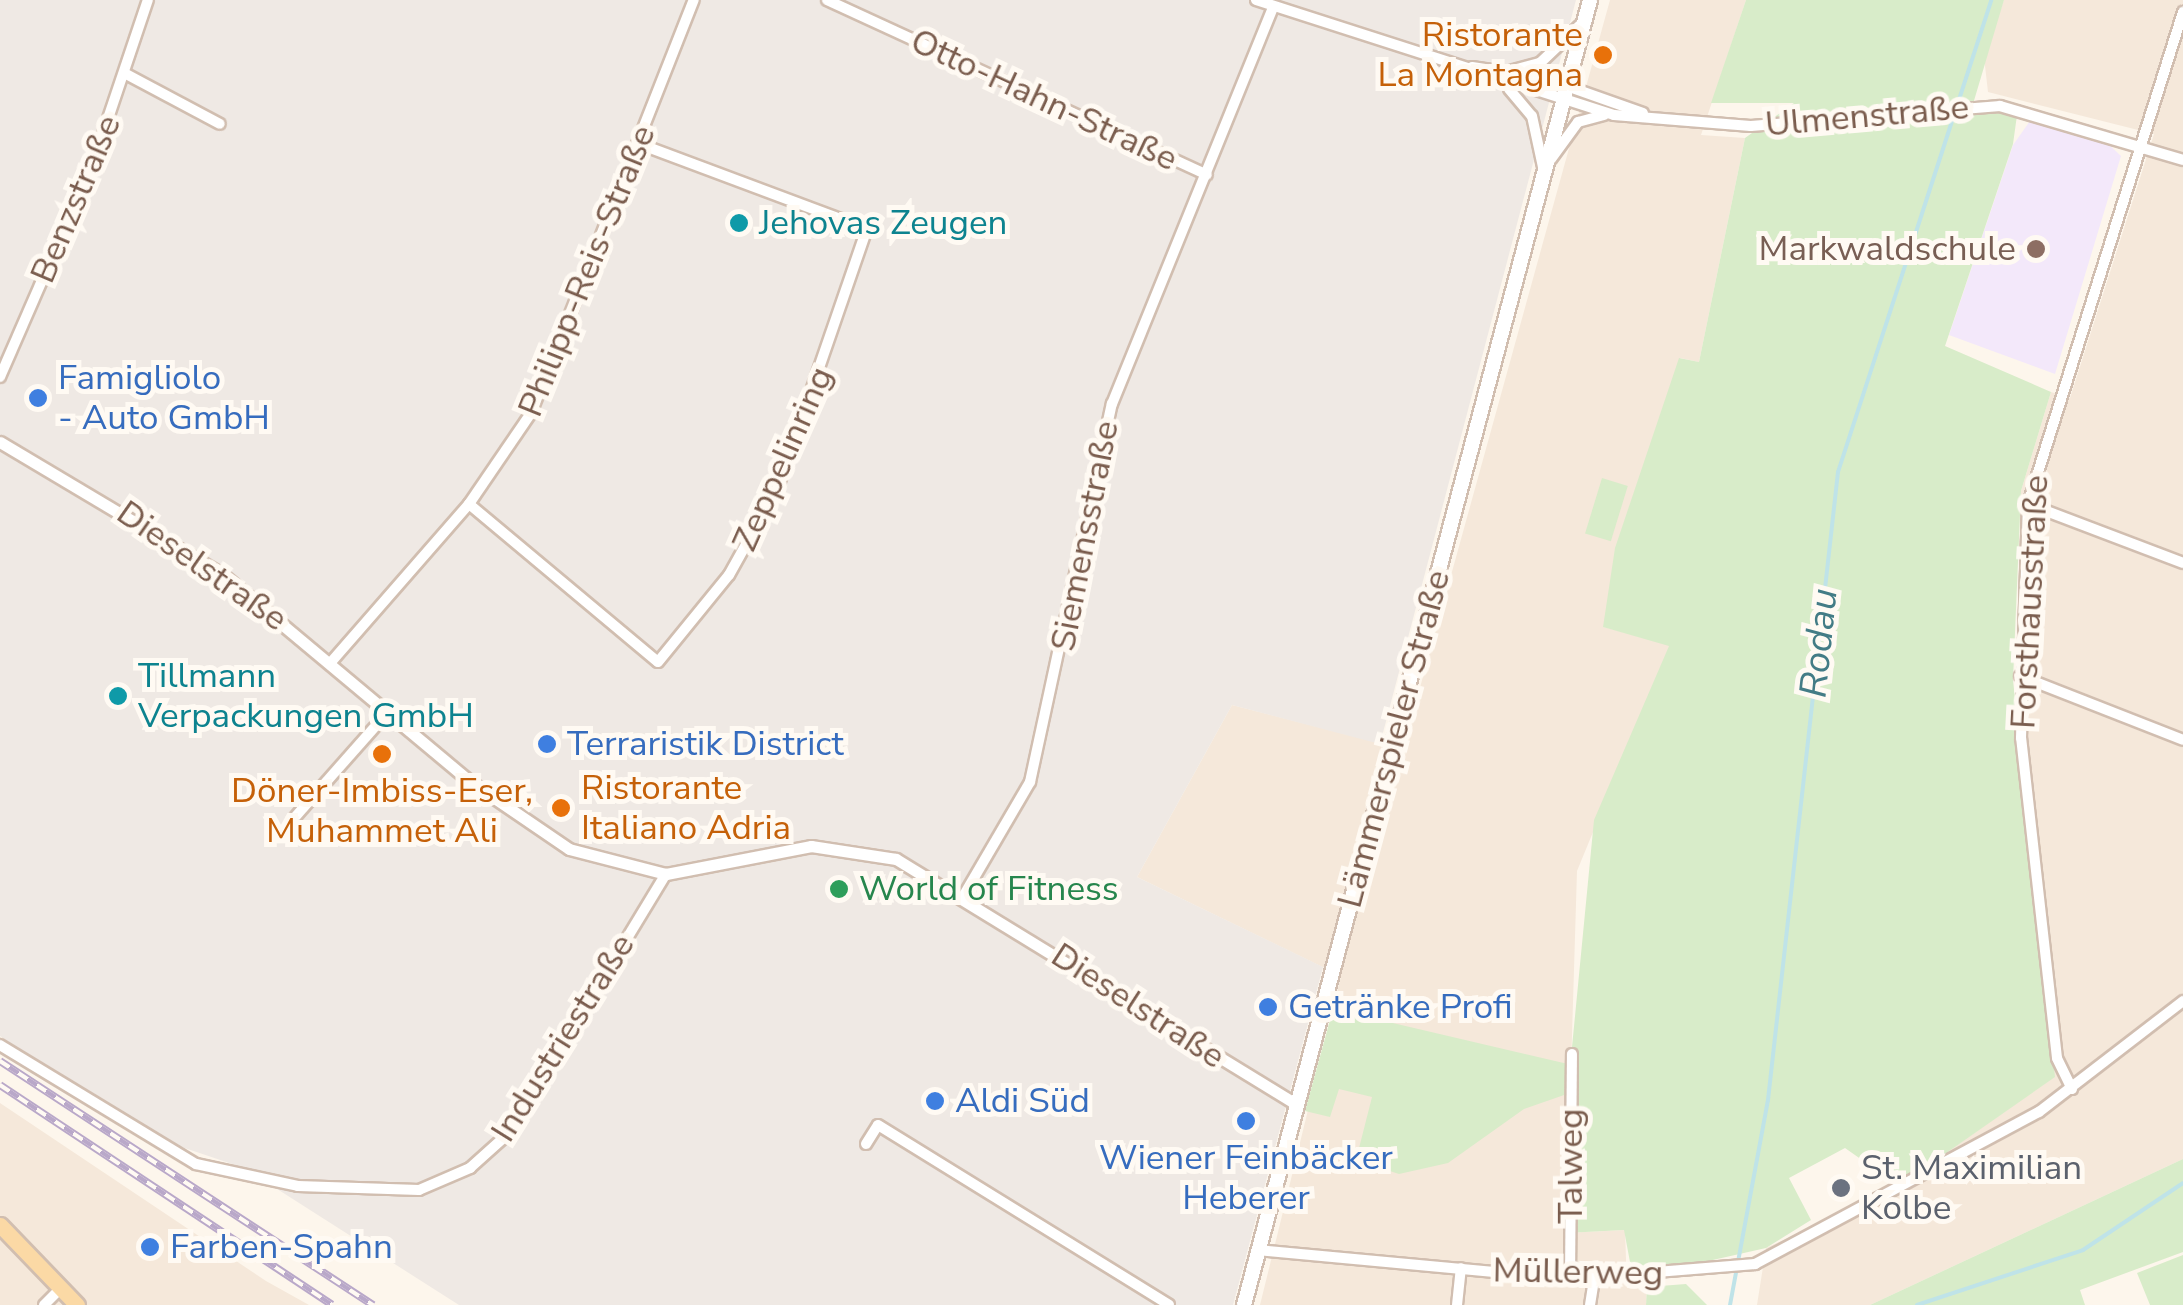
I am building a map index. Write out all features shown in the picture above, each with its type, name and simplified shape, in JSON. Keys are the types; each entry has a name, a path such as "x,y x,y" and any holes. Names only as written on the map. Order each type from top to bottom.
{"main road":[{"name":"Lämmerspieler Straße","path":"1244,1305 1589,6"},
{"path":"0,1224 78,1305"}],"street":[{"name":"Benzstraße","path":"0,377 126,74 148,0"},
{"name":"Philipp-Reis-Straße","path":"332,662 470,504 547,382 694,0"},
{"name":"Otto-Hahn-Straße","path":"827,0 1206,174"},
{"path":"1256,0 1451,65 1501,77"},
{"name":"Lämmerspieler Straße","path":"1543,173 1532,116 1501,77 1562,48 1589,6"},
{"name":"Siemensstraße","path":"964,894 1030,782 1106,424 1274,7"},
{"name":"Forsthausstraße","path":"2072,1089 2057,1058 2020,676 2028,504 2138,142 2183,12"},
{"name":"Benzstraße","path":"126,74 220,124"},
{"name":"Ulmenstraße","path":"1501,77 1568,86 1663,118"},
{"name":"Ulmenstraße","path":"1501,77 1562,102 1614,115 1765,126 1940,104 1972,104 2055,116 2183,160"},
{"name":"Lämmerspieler Straße","path":"1543,173 1578,122 1614,115"},
{"name":"Zeppelinring","path":"470,504 658,662 730,576 778,488 867,229 640,144"},
{"name":"Dieselstraße","path":"0,442 163,534 332,662 389,712 553,840 622,868 666,874 829,846 896,859 964,894 1296,1104"},
{"path":"2028,504 2183,563"},
{"path":"2020,676 2183,740"},
{"path":"296,816 389,712"},
{"name":"Industriestraße","path":"0,1044 196,1164 298,1186 418,1190 470,1168 509,1133 666,874"},
{"name":"Müllerweg","path":"1257,1250 1594,1280 1743,1265 1875,1205 2072,1089 2180,1008"},
{"name":"Talweg","path":"1570,1279 1572,1054"},
{"path":"866,1144 878,1125 1169,1305"},
{"path":"1457,1305 1461,1268"},
{"path":"1590,1305 1594,1280"},
{"path":"44,1305 62,1287"}],"shaded area":[{"path":"0,0 1576,0 1380,744 1232,705 1137,877 1323,967 1233,1305 459,1305 244,1168 149,1136 0,1036"},
{"path":"1610,0 1746,0 1701,135 1745,138 1699,362 1680,358 1604,627 1670,645 1577,871 1566,1233 1625,1230 1627,1288 1647,1287 1646,1305 1260,1305 1341,976 1137,877 1232,705 1403,749"},
{"path":"2004,0 2183,0 2183,1159 1870,1305 1757,1305 1766,1248 1899,1186 2054,1077 2014,754 2021,491 2051,392 2070,398 2154,134 1988,92 1984,57"},
{"name":"Markwaldschule","path":"2030,121 2105,141 2121,156 2055,374 1949,335 2013,145"},
{"path":"0,1103 266,1281 309,1305 0,1305"}],"green space":[{"path":"1746,0 2004,0 1973,104 2018,108 2013,144 1945,346 2051,392 2021,491 2013,680 2055,1077 1899,1186 1845,1148 1789,1178 1811,1220 1766,1248 1633,1278 1624,1230 1566,1233 1567,1094 1524,1109 1448,1163 1399,1174 1356,1160 1372,1097 1339,1089 1330,1117 1305,1111 1333,1009 1568,1064 1569,1078 1594,820 1669,646 1603,627 1615,548 1679,358 1699,362 1745,138 1794,103 1711,103"},
{"path":"1602,478 1628,486 1611,541 1585,533"},
{"path":"2183,1159 2183,1252 2080,1290 2085,1305 1870,1305"},
{"path":"2183,1255 2183,1305 2150,1305 2137,1273"},
{"path":"1686,1284 1707,1305 1646,1305 1647,1287"}],"waterway":[{"name":"Rodau","path":"1730,1305 1768,1100 1838,472 1991,0"},
{"path":"1917,1305 2083,1250 2183,1183"}],"railway":[{"path":"0,1061 373,1305"},
{"path":"0,1085 332,1305"}],"place":[{"name":"Ristorante La Montagna","path":"1603,55"},
{"name":"Jehovas Zeugen","path":"739,223"},
{"name":"Markwaldschule","path":"2036,249"},
{"name":"Famigliolo - Auto GmbH","path":"38,398"},
{"name":"Tillmann Verpackungen GmbH","path":"118,696"},
{"name":"Terraristik District","path":"547,744"},
{"name":"Döner-Imbiss-Eser, Muhammet Ali","path":"382,754"},
{"name":"Ristorante Italiano Adria","path":"561,808"},
{"name":"World of Fitness","path":"839,889"},
{"name":"Getränke Profi","path":"1268,1007"},
{"name":"Aldi Süd","path":"935,1101"},
{"name":"Wiener Feinbäcker Heberer","path":"1246,1121"},
{"name":"St. Maximilian Kolbe","path":"1841,1188"},
{"name":"Farben-Spahn","path":"150,1247"}]}
